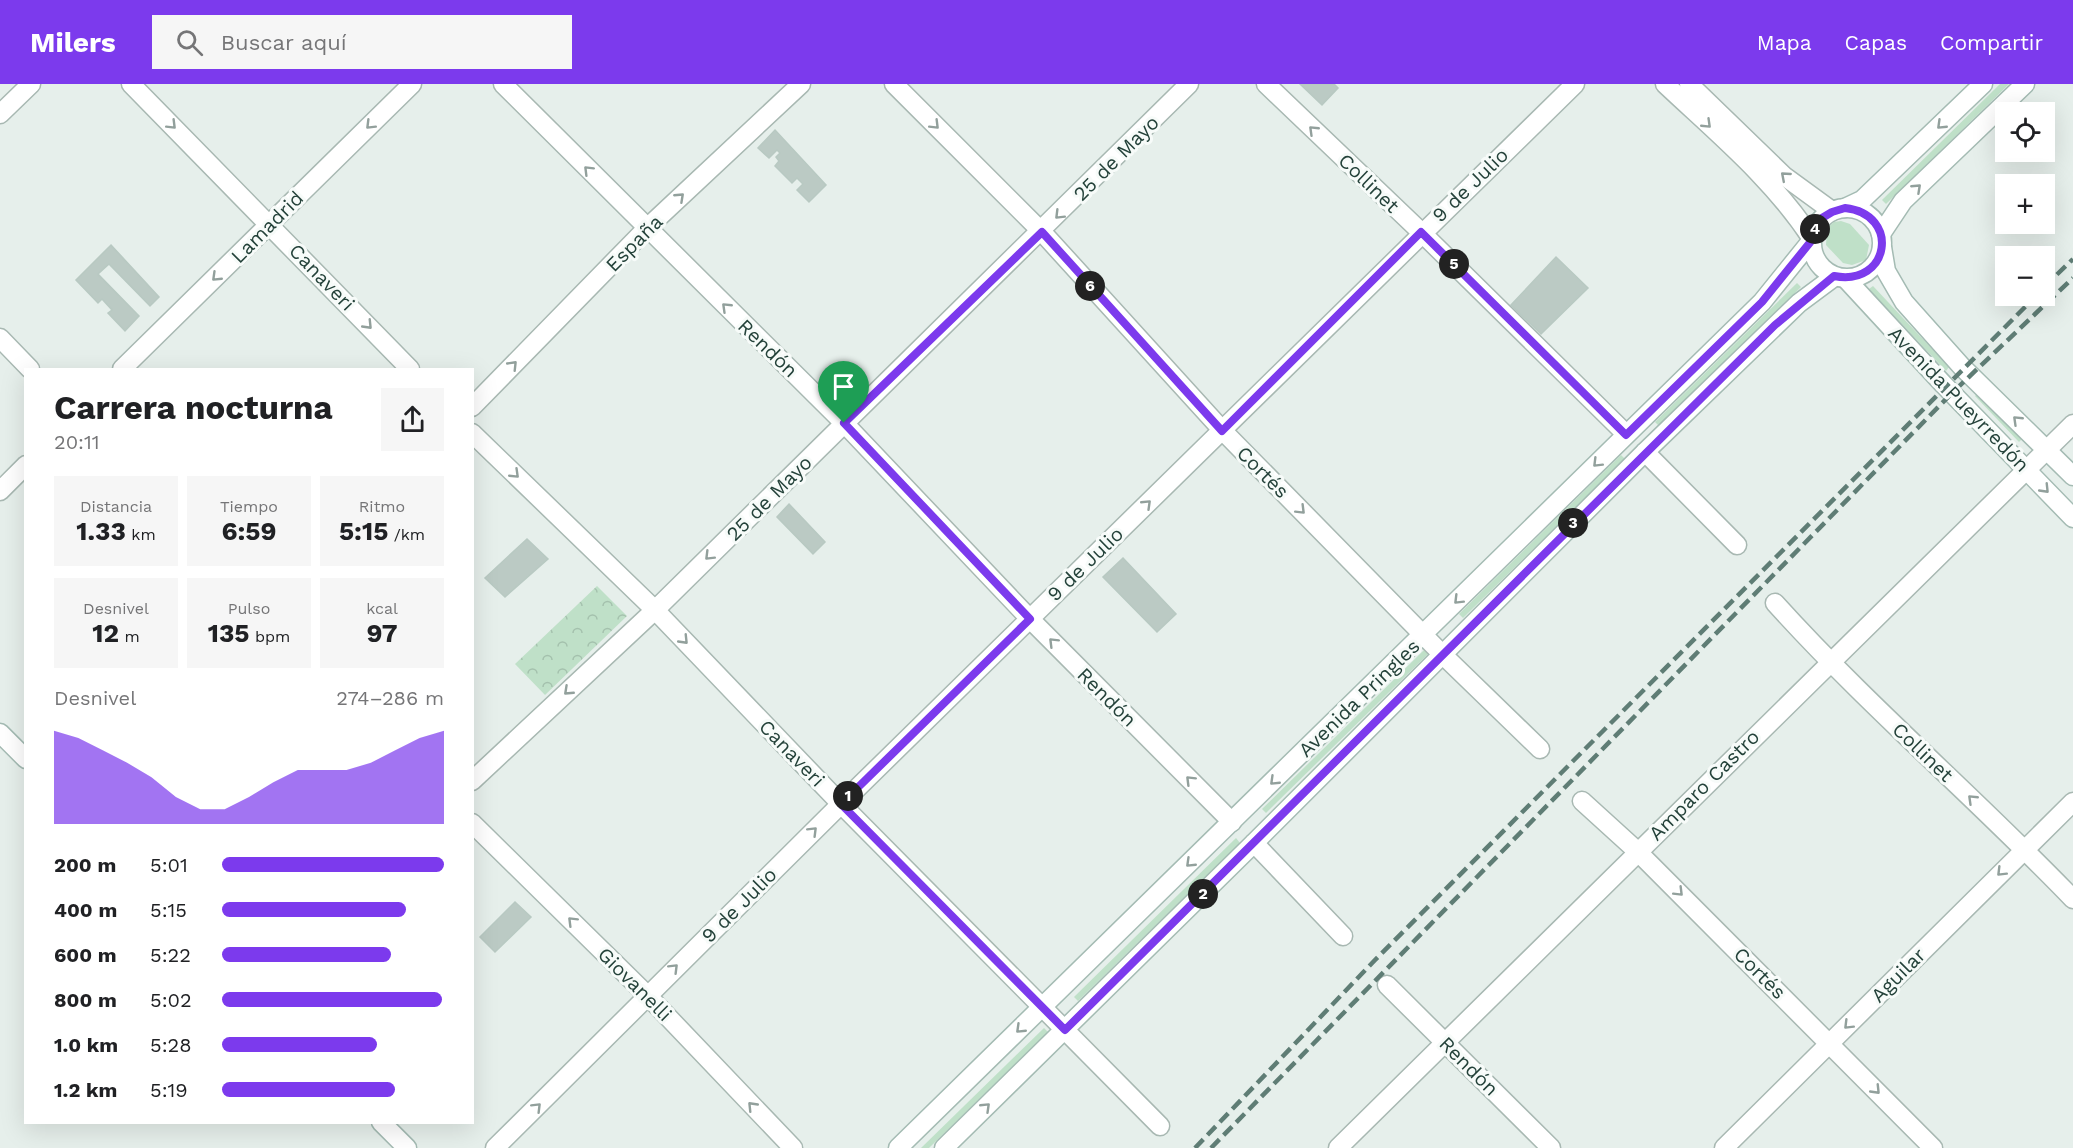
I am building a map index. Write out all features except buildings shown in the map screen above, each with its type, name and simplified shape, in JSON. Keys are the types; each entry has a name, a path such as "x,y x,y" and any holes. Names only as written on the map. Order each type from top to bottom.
{"street":[{"path":"0,114 31,84"},
{"name":"Canaveri","path":"131,84 271,224 409,368"},
{"name":"Lamadrid","path":"123,368 412,84"},
{"name":"Rendón","path":"503,84 646,229 844,423 1030,619 1232,822"},
{"name":"España","path":"474,405 646,229 801,84"},
{"name":"Cortés","path":"894,84 1042,232 1222,431 1423,635 1540,749"},
{"name":"25 de Mayo","path":"474,779 655,610 1042,232 1189,84"},
{"name":"Collinet","path":"1266,84 1421,232 1626,435"},
{"name":"9 de Julio","path":"495,1148 647,995 1222,431 1421,232 1575,84"},
{"path":"1665,84 1772,186 1793,210 1812,239 1817,262 1840,278 1866,273 1880,257 1882,241 1903,201 2025,84"},
{"path":"1689,84 1784,176 1838,210 1857,209 1867,215 1876,223 1882,241"},
{"path":"1812,239 1822,218 1862,200 1983,84"},
{"name":"Avenida Pringles","path":"898,1148 1762,302 1812,239"},
{"name":"Avenida Pueyrredón","path":"1882,241 1886,271 1904,302 1962,367 2073,476"},
{"name":"Avenida Pringles","path":"944,1148 1783,317 1840,278"},
{"name":"Avenida Pueyrredón","path":"1840,278 2073,518"},
{"path":"0,338 29,368"},
{"name":"Amparo Castro","path":"1338,1148 2073,424"},
{"name":"Canaveri","path":"474,435 655,610 841,804 1160,1126"},
{"path":"1645,452 1737,545"},
{"path":"0,491 24,467"},
{"name":"Collinet","path":"1775,603 1829,662 2025,849 2073,899"},
{"path":"0,732 24,757"},
{"name":"Cortés","path":"1582,801 1637,851 1933,1148"},
{"name":"Aguilar","path":"1724,1148 2073,802"},
{"name":"Giovanelli","path":"474,825 647,995 792,1148"},
{"path":"1254,843 1343,936"},
{"name":"Rendón","path":"1387,984 1551,1148"},
{"path":"383,1124 407,1148"}],"green space":[{"path":"2000,84 2009,84 1886,204 1882,200"},
{"path":"1841,221 1850,224 1869,245 1866,260 1852,265 1843,263 1826,245 1827,228 1834,222"},
{"path":"1797,283 1801,287 1659,426 1655,422"},
{"path":"1873,286 1949,367 1946,371 1869,289"},
{"path":"1978,393 2022,439 2019,442 1975,396"},
{"path":"1621,455 1625,459 1463,618 1459,614"},
{"path":"597,586 627,616 545,695 515,664"},
{"path":"1424,650 1428,654 1266,813 1262,809"},
{"path":"1236,838 1240,843 1078,1001 1074,997"},
{"path":"1044,1028 1048,1032 929,1148 921,1148"}],"railway":[{"path":"2055,276 2073,259"},
{"path":"1211,1148 1952,393 2073,278"},
{"path":"1195,1148 1375,960 2026,306"}],"route":[{"path":"1838,209 1857,209 1876,223 1881,234 1880,257 1874,266 1866,273 1856,277 1846,279 1834,276 1775,325 1065,1030 841,804 1030,619 844,423 1042,232 1222,431 1421,232 1626,435 1762,302 1812,240 1815,228 1822,218 1838,209"}]}
